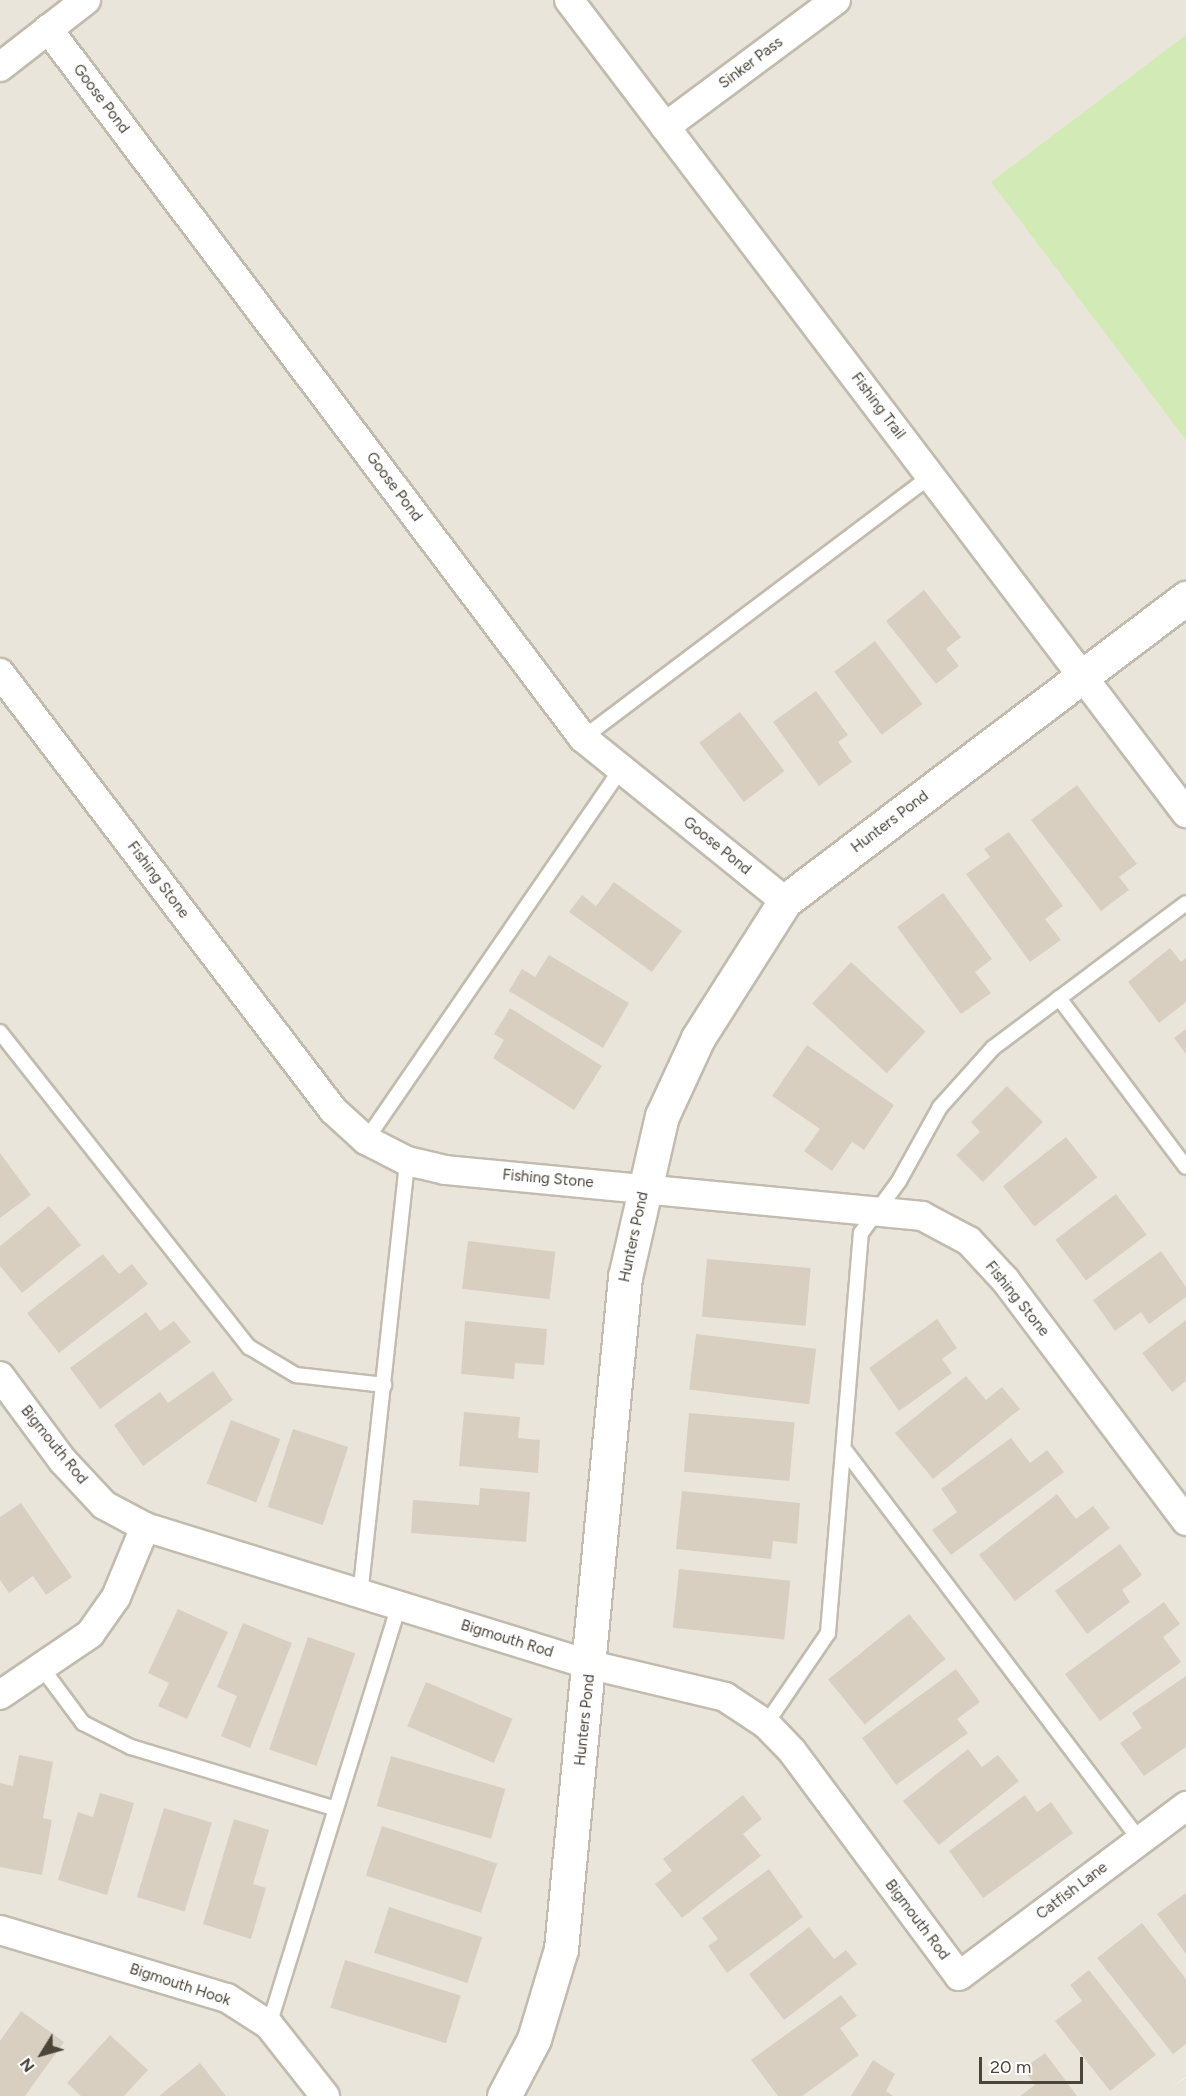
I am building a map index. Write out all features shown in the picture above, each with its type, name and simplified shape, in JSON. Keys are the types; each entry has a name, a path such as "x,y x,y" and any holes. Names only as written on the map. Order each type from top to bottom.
{"street":[{"path":"0,67 86,0"},
{"name":"Fishing Trail","path":"569,0 1186,813"},
{"name":"Sinker Pass","path":"666,127 836,0"},
{"name":"Goose Pond","path":"48,29 583,738 622,767 785,902"},
{"name":"Hunters Pond","path":"504,2096 534,2039 561,1949 591,1665 625,1277 662,1116 698,1038 785,902 1186,598"},
{"name":"Fishing Stone","path":"0,673 333,1110 366,1140 407,1161 445,1170 645,1187 922,1216 969,1241 1006,1281 1186,1521"},
{"name":"Bigmouth Rod","path":"0,1376 63,1461 104,1505 145,1527 360,1596 591,1665 725,1697 766,1724 792,1751 958,1976"},
{"path":"0,1695 90,1634 116,1597 145,1527"},
{"name":"Catfish Lane","path":"958,1976 1186,1806"},
{"name":"Bigmouth Hook","path":"0,1930 227,1998 269,2025 325,2096"}],"lane":[{"path":"583,738 931,476"},
{"path":"366,1140 622,767"},
{"path":"766,1724 828,1633 861,1233 879,1211 940,1107 993,1048 1186,903"},
{"path":"1059,998 1186,1167"},
{"path":"0,1032 249,1347 296,1375 384,1385"},
{"path":"360,1596 407,1161"},
{"path":"844,1449 1140,1840"},
{"path":"269,2025 398,1606"},
{"path":"42,1668 82,1723 131,1747 336,1809"}],"shaded area":[{"path":"0,0 1186,0 1186,2077 1171,2088 1186,2078 1186,2096 0,2096"}],"green space":[{"path":"1186,35 1186,440 991,182"}],"building":[{"path":"924,590 961,637 946,649 959,666 936,684 886,621"},
{"path":"875,641 923,704 882,735 834,672"},
{"path":"816,691 848,735 838,742 852,762 819,786 773,722"},
{"path":"740,712 785,771 744,802 699,743"},
{"path":"1077,785 1137,864 1119,877 1129,890 1101,911 1031,820"},
{"path":"1009,832 1063,906 1045,919 1061,940 1030,962 966,874 990,857 984,849"},
{"path":"614,882 682,931 652,972 569,912 582,895 596,906"},
{"path":"943,893 992,959 975,972 991,993 961,1014 897,927"},
{"path":"1170,948 1181,962 1186,958 1186,1002 1159,1023 1128,982"},
{"path":"549,955 629,1003 603,1048 509,991 522,969 535,977"},
{"path":"851,962 926,1032 887,1073 812,1004"},
{"path":"510,1008 602,1066 574,1110 493,1058 504,1040 494,1034"},
{"path":"1186,1029 1186,1054 1174,1038"},
{"path":"807,1045 894,1105 864,1150 852,1142 832,1171 804,1151 820,1129 772,1096"},
{"path":"1007,1086 1043,1122 983,1182 956,1155 980,1132 971,1122"},
{"path":"1066,1137 1097,1177 1034,1226 1003,1186"},
{"path":"0,1153 31,1195 0,1218"},
{"path":"1116,1194 1147,1235 1086,1280 1055,1240"},
{"path":"49,1206 81,1245 22,1293 0,1266 0,1246"},
{"path":"468,1241 555,1252 549,1299 462,1289"},
{"path":"1161,1251 1186,1287 1186,1297 1149,1324 1141,1312 1115,1331 1093,1300"},
{"path":"103,1254 119,1274 132,1264 148,1284 59,1353 27,1313"},
{"path":"707,1259 811,1268 806,1326 702,1317"},
{"path":"146,1312 160,1331 174,1321 191,1342 100,1409 70,1368"},
{"path":"937,1319 957,1348 942,1359 952,1373 899,1411 869,1368"},
{"path":"1186,1320 1186,1381 1172,1392 1142,1353"},
{"path":"465,1321 547,1329 544,1365 515,1363 514,1379 461,1374"},
{"path":"696,1334 816,1349 809,1404 689,1390"},
{"path":"213,1371 233,1400 143,1466 114,1425 160,1392 168,1403"},
{"path":"966,1376 986,1400 1002,1387 1020,1409 933,1479 895,1433"},
{"path":"464,1412 520,1417 518,1438 540,1440 538,1473 459,1466"},
{"path":"689,1413 795,1422 789,1481 684,1472"},
{"path":"231,1420 280,1439 256,1502 207,1483"},
{"path":"293,1429 348,1447 323,1525 268,1507"},
{"path":"1011,1438 1030,1463 1047,1450 1064,1472 951,1555 932,1530 957,1512 941,1489"},
{"path":"480,1488 530,1492 526,1542 411,1533 413,1500 479,1505"},
{"path":"682,1491 800,1503 797,1544 773,1541 771,1559 676,1549"},
{"path":"1057,1494 1076,1519 1093,1506 1110,1528 1015,1601 979,1555"},
{"path":"21,1503 72,1577 46,1595 33,1576 9,1593 0,1580 0,1517"},
{"path":"1120,1544 1142,1575 1122,1590 1130,1602 1087,1634 1055,1591"},
{"path":"679,1569 790,1581 784,1639 673,1628"},
{"path":"1164,1602 1180,1624 1163,1637 1181,1662 1100,1721 1065,1674"},
{"path":"178,1609 228,1632 187,1719 158,1706 169,1683 148,1673"},
{"path":"909,1614 946,1659 865,1725 828,1679"},
{"path":"243,1623 292,1643 250,1748 221,1736 237,1696 217,1687"},
{"path":"308,1637 355,1653 317,1766 269,1750"},
{"path":"956,1669 980,1702 957,1719 968,1733 896,1785 862,1738"},
{"path":"1186,1676 1186,1747 1144,1776 1120,1743 1142,1728 1132,1713"},
{"path":"426,1682 513,1719 494,1763 407,1726"},
{"path":"968,1749 982,1767 998,1755 1019,1781 939,1845 903,1801"},
{"path":"19,1755 53,1762 43,1818 52,1820 42,1875 0,1867 0,1783 13,1786"},
{"path":"391,1756 505,1789 491,1839 377,1806"},
{"path":"100,1793 134,1803 107,1895 58,1880 78,1812 93,1817"},
{"path":"743,1795 762,1819 743,1834 761,1856 682,1918 655,1884 672,1871 663,1859"},
{"path":"1025,1795 1037,1812 1051,1802 1073,1833 983,1898 949,1851"},
{"path":"164,1808 212,1823 185,1912 137,1897"},
{"path":"234,1819 269,1830 253,1884 266,1888 251,1939 203,1924"},
{"path":"382,1826 497,1863 481,1913 366,1875"},
{"path":"769,1869 803,1917 727,1973 708,1946 718,1939 702,1918"},
{"path":"1186,1893 1186,1954 1157,1914"},
{"path":"389,1907 482,1937 467,1983 374,1953"},
{"path":"1142,1923 1186,1979 1186,2044 1173,2054 1097,1958"},
{"path":"809,1927 834,1959 846,1950 857,1964 784,2020 749,1974"},
{"path":"345,1960 461,1995 446,2043 330,2008"},
{"path":"1089,1970 1156,2055 1110,2091 1055,2021 1082,2001 1070,1985"},
{"path":"841,1995 857,2016 840,2028 859,2055 802,2096 778,2096 751,2060"},
{"path":"21,2011 64,2042 25,2096 0,2096 0,2041"},
{"path":"110,2035 148,2070 124,2096 81,2096 67,2083"},
{"path":"1045,2053 1077,2096 1020,2096 1035,2085 1023,2069"},
{"path":"873,2060 895,2074 886,2091 893,2096 851,2096"},
{"path":"200,2063 226,2096 159,2096"}]}
